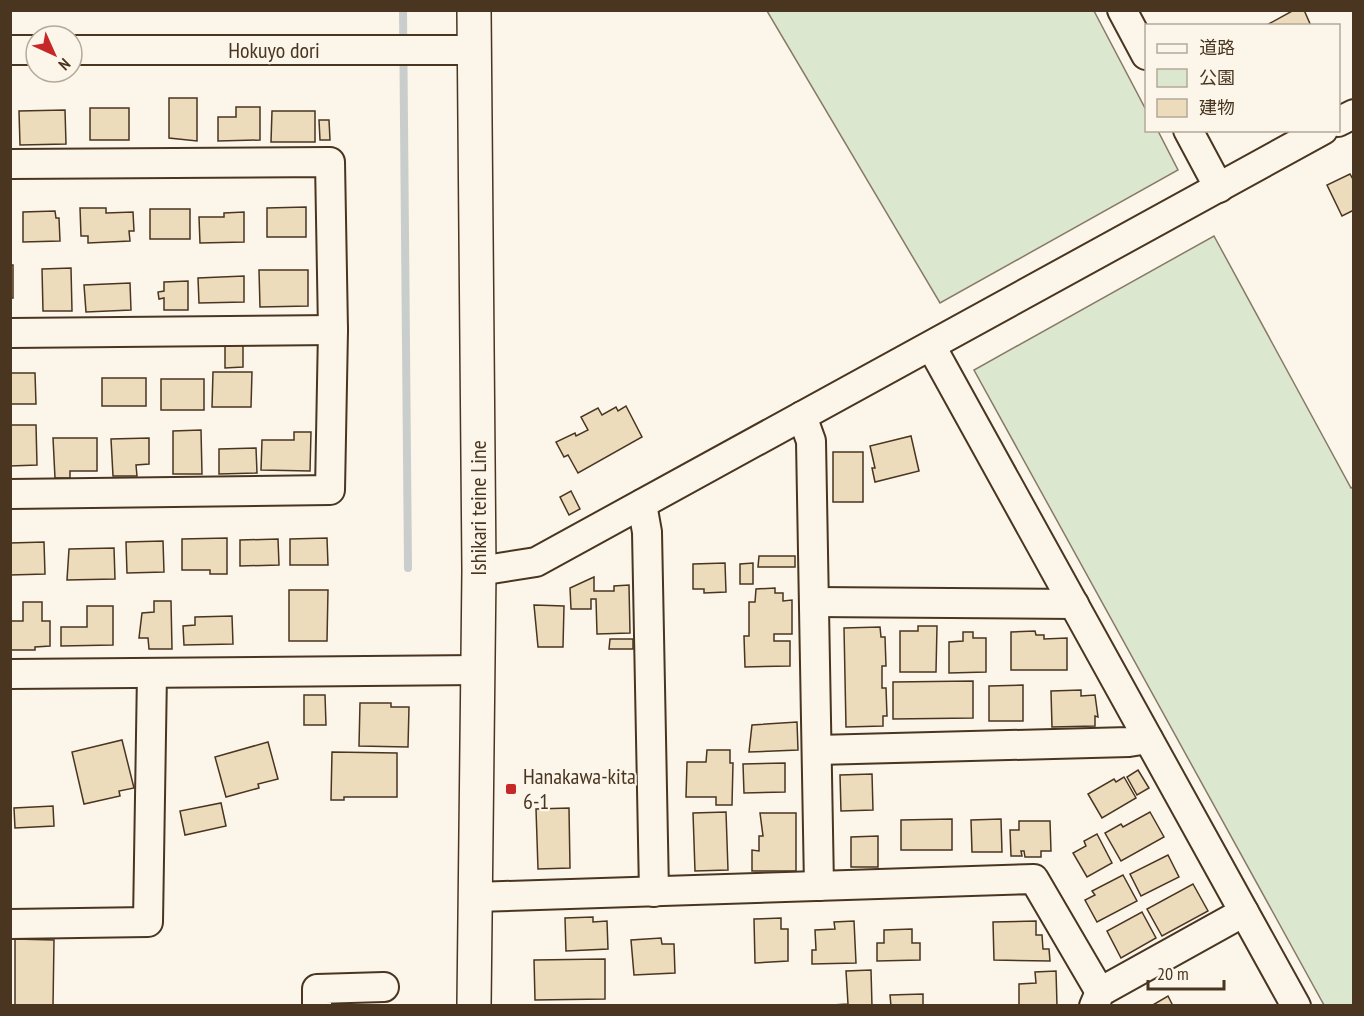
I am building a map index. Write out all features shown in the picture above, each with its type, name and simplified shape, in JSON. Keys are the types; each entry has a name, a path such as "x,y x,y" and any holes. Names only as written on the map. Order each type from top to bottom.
{"main road":[{"name":"Ishikari teine Line","path":"474,10 479,571 474,1005"}],"street":[{"path":"1122,10 1145,53"},
{"name":"Hokuyo dori","path":"84,50 476,50"},
{"path":"1189,132 1219,188"},
{"path":"479,571 536,562 1319,132"},
{"path":"10,164 330,162 333,330 330,490 10,494"},
{"path":"10,333 333,330"},
{"path":"931,346 1296,1005"},
{"path":"802,416 811,441 819,886"},
{"path":"642,504 647,532 654,892"},
{"path":"814,602 1074,604"},
{"path":"10,674 478,670"},
{"path":"10,924 148,922 152,673"},
{"path":"817,750 1129,742 1148,739"},
{"path":"475,897 1034,879 1097,999 1244,912"},
{"path":"317,1005 317,989 384,987"}],"green space":[{"path":"767,11 1094,11 1145,108 1145,132 1159,132 1178,170 940,303"},
{"path":"1214,236 1351,488 1353,487 1353,1005 1324,1005 974,370"}],"building":[{"path":"1294,10 1304,10 1310,24 1269,24"},
{"path":"169,98 197,98 197,141 169,138"},
{"path":"236,107 260,107 260,140 218,141 218,117 236,117"},
{"path":"90,108 129,108 129,140 90,140"},
{"path":"65,110 66,144 20,145 19,111"},
{"path":"272,111 315,111 315,142 271,142"},
{"path":"319,120 329,120 330,140 320,140"},
{"path":"1350,174 1354,181 1354,210 1342,216 1327,185"},
{"path":"306,207 306,237 267,237 267,208"},
{"path":"80,208 106,208 106,213 133,212 134,231 129,231 130,241 88,243 88,236 81,236"},
{"path":"150,209 190,209 190,239 150,239"},
{"path":"55,211 56,218 59,218 60,241 23,242 23,212"},
{"path":"244,212 244,242 200,243 199,217 224,217 224,213"},
{"path":"10,265 13,265 13,298 10,298"},
{"path":"71,268 72,311 43,311 42,269"},
{"path":"259,270 308,270 308,306 260,307"},
{"path":"244,276 244,302 199,303 198,278"},
{"path":"188,281 188,310 164,310 164,298 159,299 158,292 164,291 164,282"},
{"path":"130,283 131,310 86,312 84,285"},
{"path":"243,344 243,367 225,368 225,345"},
{"path":"213,372 252,372 251,407 212,407"},
{"path":"10,373 35,373 36,404 10,404"},
{"path":"102,378 146,378 146,406 102,406"},
{"path":"161,379 204,379 204,410 161,410"},
{"path":"626,406 642,437 578,473 568,455 564,457 556,442 588,430 581,417 598,408 602,415 616,407 618,411"},
{"path":"10,425 36,425 37,465 10,466"},
{"path":"201,430 202,474 173,474 173,431"},
{"path":"294,432 311,432 310,471 261,470 262,440 294,440"},
{"path":"911,436 919,471 875,482 872,468 875,468 870,446"},
{"path":"53,438 97,438 97,471 70,471 70,478 55,478"},
{"path":"149,438 149,464 136,465 137,476 113,476 111,439"},
{"path":"256,448 257,473 219,474 219,449"},
{"path":"833,452 863,452 863,502 833,502"},
{"path":"571,491 580,509 569,515 560,497"},
{"path":"227,538 227,574 210,574 210,570 182,570 182,539"},
{"path":"327,538 328,565 290,565 290,539"},
{"path":"278,539 279,565 240,566 240,540"},
{"path":"163,541 164,572 127,573 126,542"},
{"path":"44,542 45,574 10,575 10,543"},
{"path":"114,548 115,579 67,580 69,549"},
{"path":"759,556 795,556 795,567 758,567"},
{"path":"725,563 726,592 704,593 704,589 693,589 693,564"},
{"path":"753,563 753,584 740,584 740,564"},
{"path":"594,577 594,591 614,591 614,586 629,585 630,633 597,634 596,599 591,599 591,609 571,609 570,588"},
{"path":"775,588 775,593 783,593 783,601 792,600 792,634 774,634 774,641 790,641 790,666 745,667 744,636 749,636 749,602 755,602 756,589"},
{"path":"289,590 328,590 327,641 289,641"},
{"path":"154,601 171,601 172,649 149,649 148,638 139,638 142,613 154,612"},
{"path":"23,602 42,602 42,621 50,621 50,646 35,647 35,650 10,650 10,621 23,621"},
{"path":"534,605 564,606 563,647 538,647"},
{"path":"87,606 113,606 113,645 61,646 61,627 87,627"},
{"path":"232,616 233,644 184,645 183,626 195,625 195,617"},
{"path":"918,626 937,626 936,672 900,672 900,631 918,631"},
{"path":"880,627 881,637 885,637 886,666 882,666 882,688 886,688 887,716 883,716 883,726 846,727 844,628"},
{"path":"1035,631 1036,635 1044,635 1044,639 1067,638 1067,670 1011,670 1011,632"},
{"path":"963,632 973,632 973,638 986,638 986,672 949,673 949,642 963,641"},
{"path":"610,639 633,639 633,649 609,649"},
{"path":"973,681 973,718 893,719 893,682"},
{"path":"1023,685 1023,721 989,721 989,686"},
{"path":"1081,690 1081,696 1095,695 1098,717 1095,716 1095,726 1052,727 1051,691"},
{"path":"304,695 325,695 326,725 304,725"},
{"path":"360,703 391,703 391,707 409,707 408,747 359,746"},
{"path":"797,722 798,750 749,752 752,725"},
{"path":"122,740 134,788 119,791 120,796 84,804 72,752"},
{"path":"268,742 278,779 258,784 259,788 226,797 215,757"},
{"path":"707,750 730,750 730,763 733,763 732,805 716,805 716,797 686,797 687,762 706,762"},
{"path":"332,752 397,753 397,797 344,797 344,800 331,800"},
{"path":"785,763 785,792 744,793 743,764"},
{"path":"1138,770 1149,788 1137,795 1127,777"},
{"path":"872,774 873,810 841,811 840,775"},
{"path":"1124,777 1136,798 1102,818 1088,794 1114,779 1116,782"},
{"path":"221,803 226,826 185,835 180,811"},
{"path":"53,806 54,826 15,828 14,808"},
{"path":"569,808 570,868 538,869 536,809"},
{"path":"726,812 728,870 695,871 693,813"},
{"path":"1150,812 1164,837 1121,861 1105,833 1121,824 1123,827"},
{"path":"760,813 796,813 796,871 752,871 752,850 759,851 759,836 763,836"},
{"path":"952,819 952,850 901,850 901,820"},
{"path":"1001,819 1002,852 972,852 971,820"},
{"path":"1019,821 1050,821 1051,851 1041,851 1041,857 1025,857 1024,851 1021,851 1022,856 1011,856 1010,830 1019,830"},
{"path":"1097,834 1112,863 1087,877 1073,853 1086,846 1084,841"},
{"path":"878,836 878,867 851,867 851,837"},
{"path":"1168,855 1179,877 1141,896 1130,874"},
{"path":"1123,875 1137,901 1097,922 1085,900 1095,895 1092,891"},
{"path":"1193,884 1208,911 1162,936 1147,909"},
{"path":"1142,912 1156,938 1121,958 1107,931"},
{"path":"593,917 593,922 607,921 608,949 566,951 565,918"},
{"path":"781,918 781,929 788,929 788,961 755,963 754,919"},
{"path":"854,921 856,963 812,964 812,950 816,950 815,930 835,929 834,922"},
{"path":"1036,921 1036,935 1042,935 1043,949 1049,949 1050,961 994,960 993,922"},
{"path":"912,929 912,943 920,943 920,960 877,961 877,943 884,943 884,930"},
{"path":"661,938 662,944 674,944 675,973 634,975 631,940"},
{"path":"15,939 54,940 53,1006 15,1006"},
{"path":"605,959 605,999 535,1000 534,960"},
{"path":"871,970 872,1006 816,1006 848,1004 846,971"},
{"path":"1056,971 1057,1005 1019,1006 1019,984 1036,983 1035,972"},
{"path":"923,994 923,1006 891,1006 890,995"},
{"path":"1168,996 1173,1006 1151,1006"}],"waterway":[{"path":"403,10 408,568"}],"place":[{"name":"Hanakawa-kita 6-1","path":"511,789"}]}
